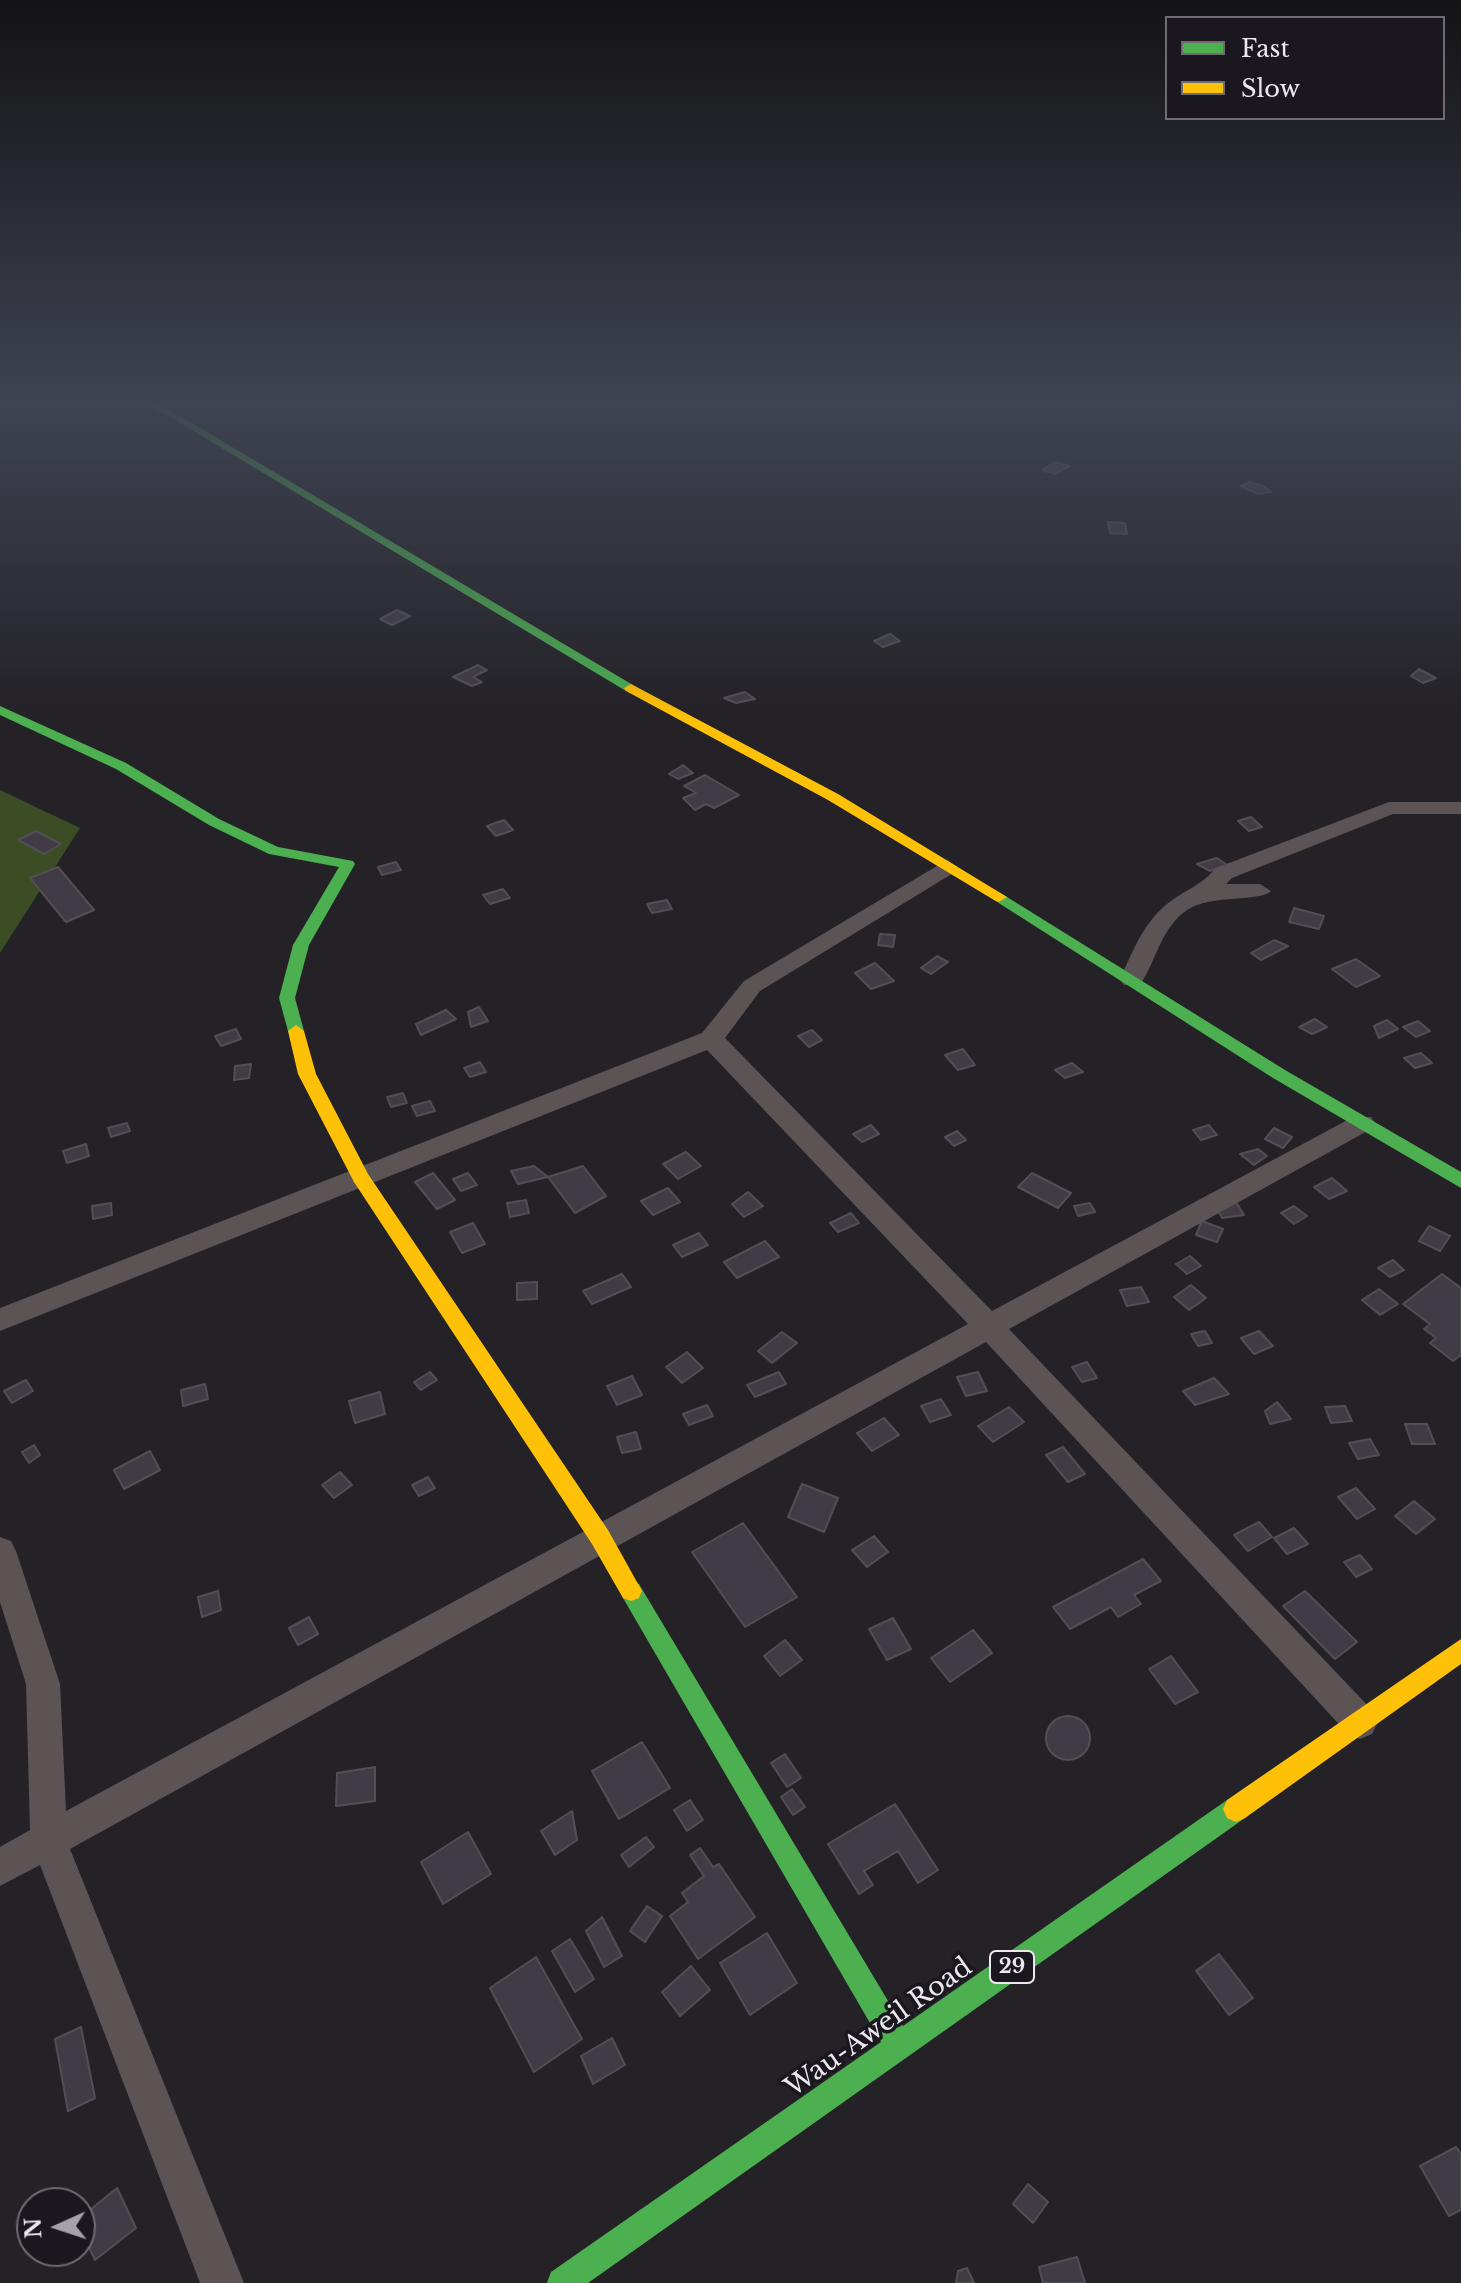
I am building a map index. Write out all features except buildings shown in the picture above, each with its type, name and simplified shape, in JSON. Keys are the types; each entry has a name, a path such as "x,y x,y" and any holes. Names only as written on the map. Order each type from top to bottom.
{"street":[{"path":"325,507 599,670 833,797 1461,1181"},
{"path":"0,710 121,766 214,822 274,851 348,864 301,945 287,998 307,1074 361,1177 600,1537 899,2046"},
{"path":"1132,980 1148,937 1164,915 1207,891 1224,873 1361,822 1389,808 1461,808"},
{"path":"0,1320 711,1039 752,986 947,867"},
{"path":"1207,891 1230,888 1260,891"},
{"path":"711,1039 989,1327 1360,1722"},
{"path":"0,1867 1362,1123"},
{"path":"0,1551 43,1684 49,1841 222,2283"},
{"name":"Wau-Aweil Road","path":"562,2283 1461,1650"}],"green space":[{"path":"0,790 80,828 0,953"}],"traffic: fast":[{"path":"326,507 631,688"},
{"path":"0,710 121,766 214,822 274,851 348,864 301,945 287,998 296,1031"},
{"path":"999,897 1279,1074 1461,1181"},
{"path":"631,1591 899,2046"},
{"path":"562,2283 1236,1809"}],"traffic: slow":[{"path":"631,688 833,797 999,897"},
{"path":"296,1031 307,1074 361,1177 600,1537 631,1591"},
{"path":"1236,1809 1461,1650"}]}
